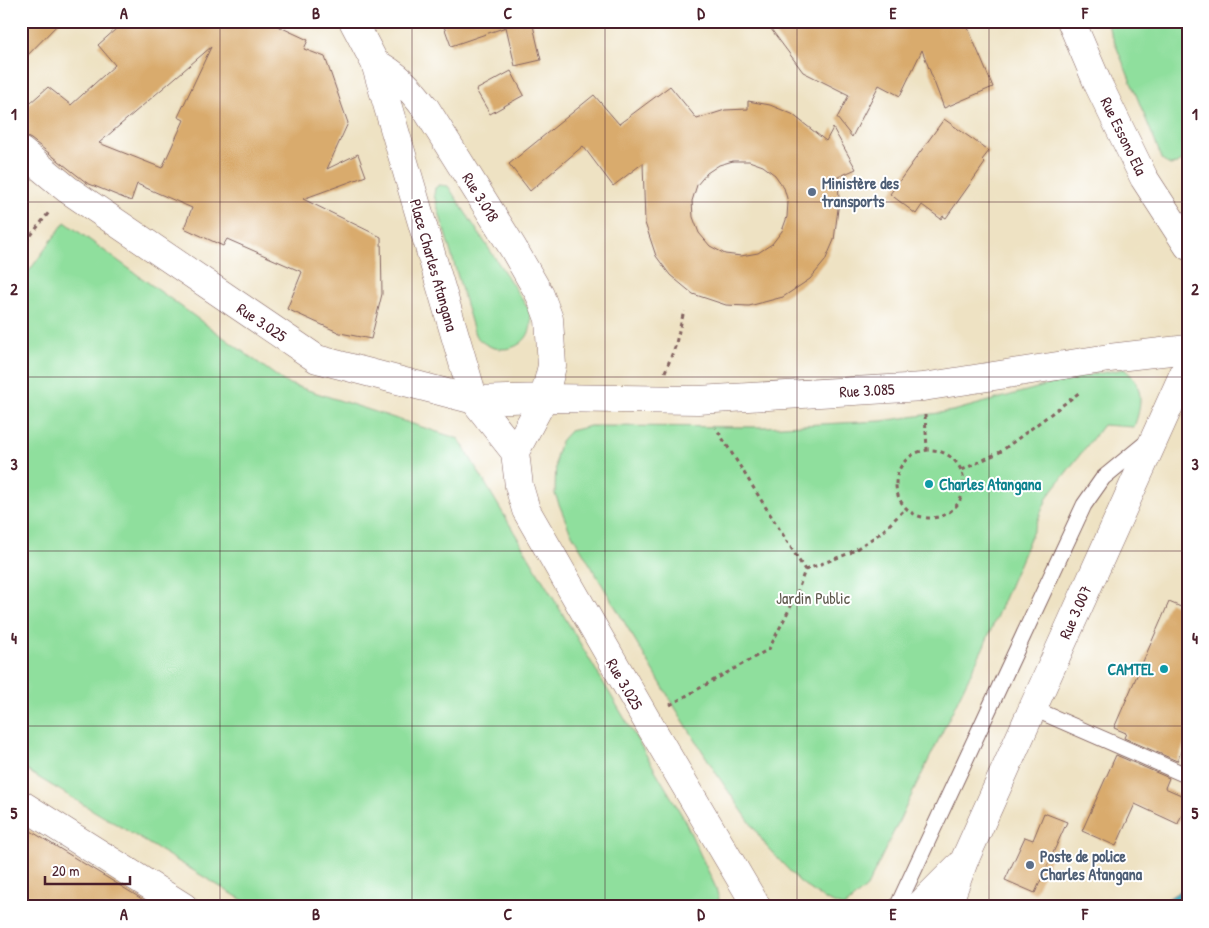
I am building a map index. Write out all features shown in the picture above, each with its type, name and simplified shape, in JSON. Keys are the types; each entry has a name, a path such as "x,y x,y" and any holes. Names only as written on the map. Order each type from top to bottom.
{"street":[{"name":"Rue Essono Ela","path":"1071,21 1098,84 1144,178 1188,246"},
{"path":"357,23 375,63"},
{"name":"Rue 3.018","path":"375,63 392,72 410,89 426,109 540,295 549,319 552,341 552,366 544,398"},
{"name":"Place Charles Atangana","path":"375,63 474,400"},
{"name":"Rue 3.025","path":"21,151 67,188 317,359 474,400"},
{"name":"Rue 3.085","path":"544,398 698,400 923,387 1109,358 1188,349"},
{"name":"Rue 3.007","path":"948,907 964,861 1153,436 1188,364"},
{"path":"544,398 515,452 474,400 544,398"},
{"name":"Rue 3.025","path":"515,452 519,486 526,510 757,907"},
{"path":"21,804 184,907"},
{"name":"Rue 3.007","path":"918,907 964,861"}],"lane":[{"path":"897,907 1084,505 1103,478 1153,436"},
{"path":"1032,708 1188,776"}],"path":[{"path":"21,248 67,188"},
{"path":"676,347 684,311"},
{"path":"962,470 1000,452 1094,381 1109,358"},
{"path":"923,387 927,449"},
{"path":"698,400 805,570"},
{"path":"927,449 942,451 954,458 962,470 965,484 962,498 953,510 941,516 929,518 916,515 906,508 897,492 897,472 904,461 914,452 927,449"},
{"path":"805,570 850,553 882,532 906,508"},
{"path":"646,719 769,649 796,596 805,570"}],"green space":[{"path":"1106,21 1188,21 1188,157 1177,164 1170,165 1163,161"},
{"path":"439,185 448,186 529,310 531,322 529,332 524,340 516,346 506,349 495,348 485,344 475,335 434,195 435,188"},
{"path":"65,222 286,383 459,439 683,817 716,888 721,907 254,907 21,767 21,282"},
{"name":"Jardin Public","path":"1124,369 1131,375 1139,389 1139,411 1134,427 1103,425 1048,496 984,646 867,887 844,907 824,899 800,882 767,847 718,776 569,529 555,494 556,457 561,441 570,431 590,426 763,427 881,421 953,411 1077,377"}],"water":[{"path":"1188,886 1188,907 1155,907"}],"building":[{"path":"21,21 61,21 21,62"},
{"path":"125,21 267,21 308,40 304,49 325,57 348,123 327,169 358,154 366,176 303,199 381,237 382,294 371,339 340,333 287,309 302,272 227,239 223,246 184,228 192,208 137,184 131,201 87,183 31,139 21,134 21,111 48,87 71,105 115,65 98,45","holes":["211,47 178,117 184,120 162,168 99,143"]},
{"path":"442,21 532,21 541,60 515,66 506,27 451,46"},
{"path":"765,21 965,21 993,87 944,108 922,50 900,96 879,85 852,137 837,118 849,95 803,72"},
{"path":"511,71 524,95 490,114 476,90"},
{"name":"Ministère des transports","path":"670,86 697,119 725,110 748,109 748,101 770,105 792,114 826,141 833,128 856,169 838,177 839,201 834,240 825,261 810,279 783,297 749,306 726,305 693,294 670,275 656,256 645,223 643,163 613,186 583,146 530,191 509,164 594,95 619,124","holes":["733,161 749,161 763,166 775,175 784,188 788,202 787,217 782,231 772,244 758,253 741,256 725,254 710,246 699,233 693,217 692,201 697,185 707,173 719,165"]},
{"path":"944,119 989,151 982,160 985,163 946,218 943,216 941,219 922,205 916,214 890,194"},
{"name":"CAMTEL","path":"1169,602 1188,610 1188,735 1177,761 1124,738 1126,733 1114,728"},
{"path":"1116,755 1169,778 1165,788 1188,798 1178,824 1135,804 1116,846 1082,831"},
{"name":"Poste de police Charles Atangana","path":"1044,813 1067,822 1035,893 1005,880 1025,837 1033,840"},
{"path":"21,825 137,896 154,907 21,907"}],"place":[{"name":"Ministère des transports","path":"812,192"},
{"name":"Charles Atangana","path":"929,484"},
{"name":"CAMTEL","path":"1164,669"},
{"name":"Poste de police Charles Atangana","path":"1030,865"}]}
